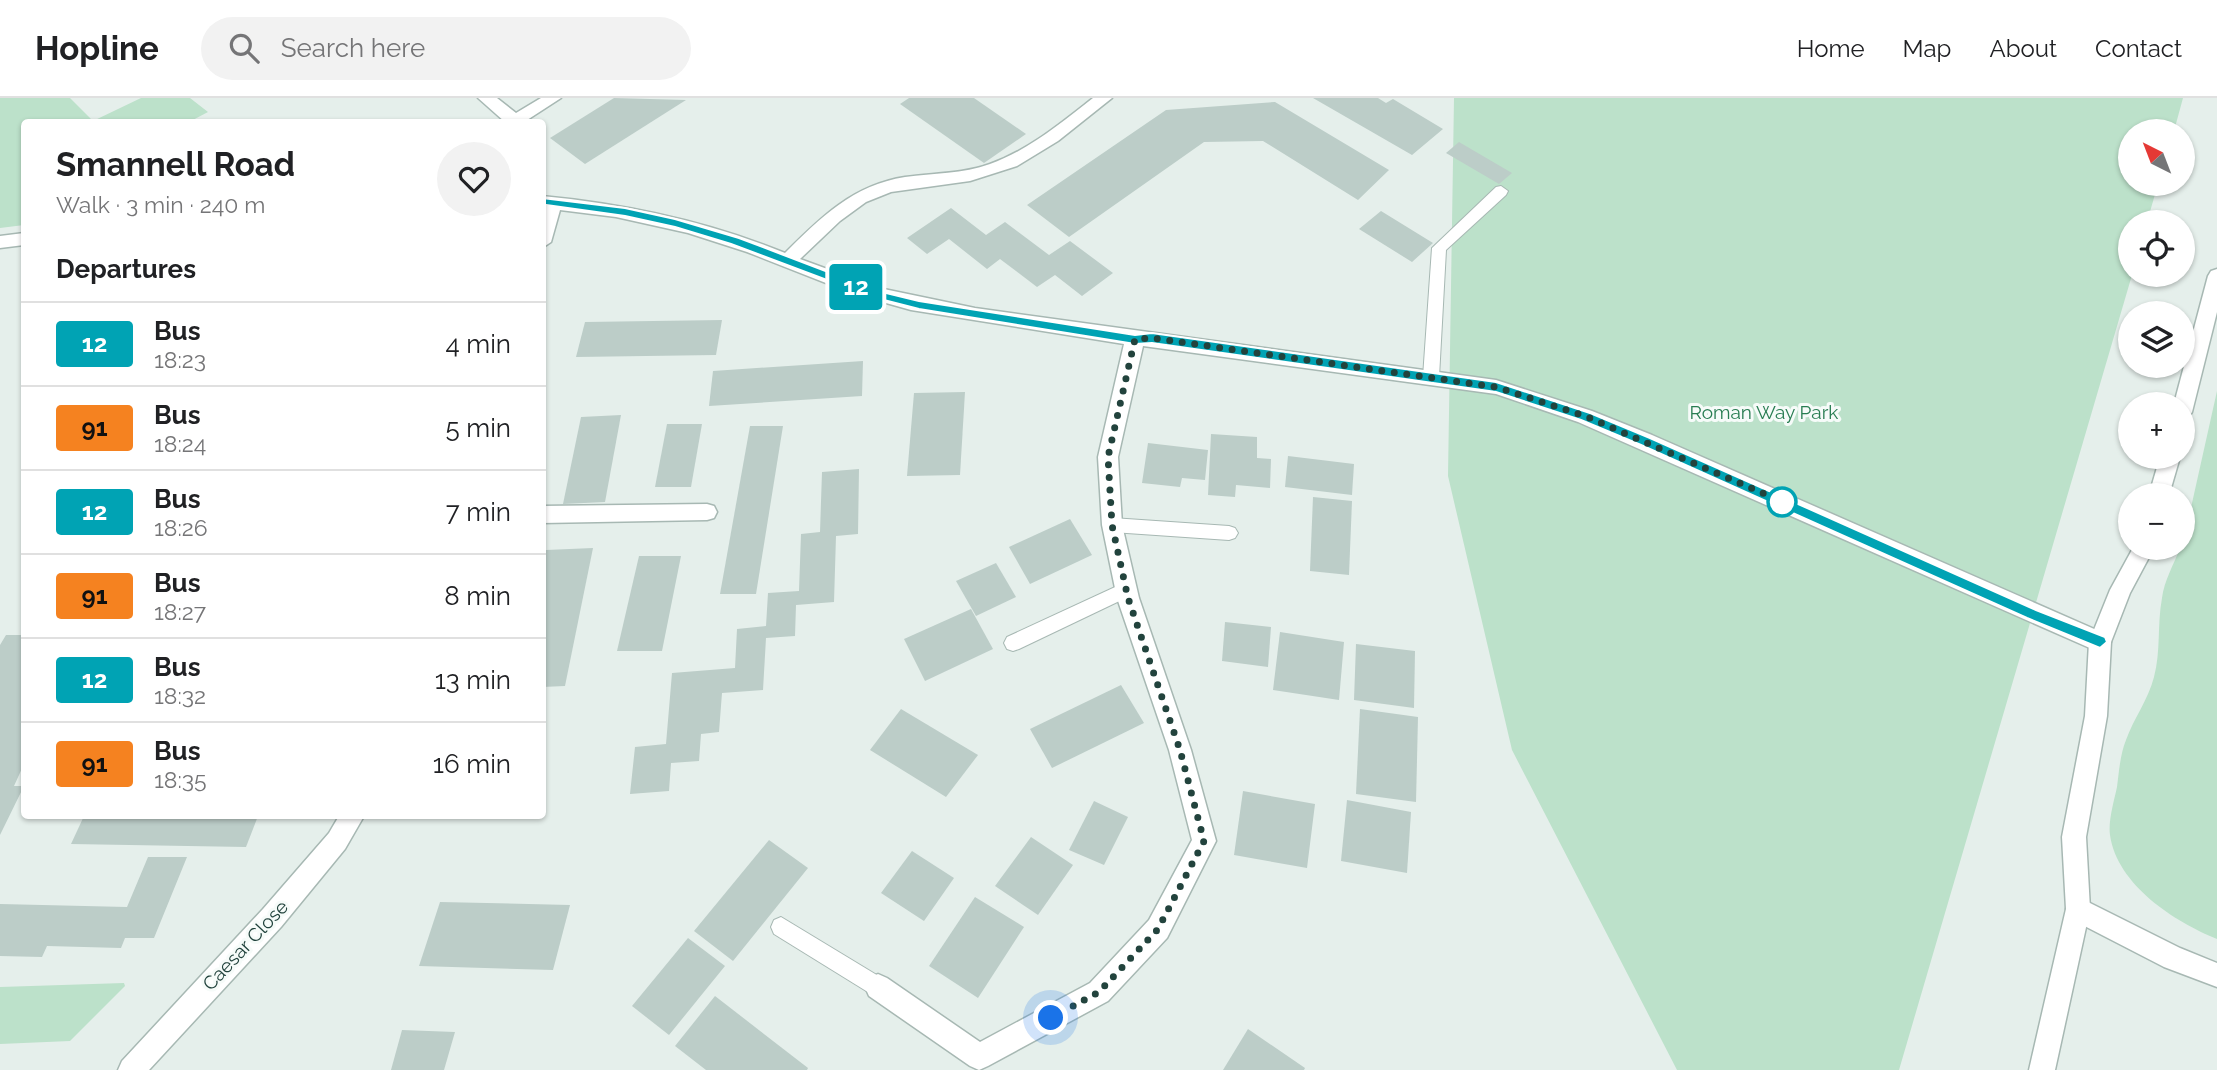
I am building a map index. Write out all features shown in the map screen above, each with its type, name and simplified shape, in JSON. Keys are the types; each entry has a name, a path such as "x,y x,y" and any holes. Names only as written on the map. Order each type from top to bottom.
{"street":[{"path":"486,98 510,119"},
{"path":"519,119 552,98"},
{"path":"787,261 840,210 866,195 888,186 994,169 1053,136 1104,98"},
{"path":"548,202 656,218 735,241 876,294 919,305 1135,339 1152,338 1496,387 1585,416 2100,642"},
{"path":"0,242 21,239"},
{"path":"2187,392 2217,276"},
{"path":"878,988 978,1063 1099,992 1158,929 1204,841 1180,750 1126,590 1112,525 1108,457 1135,339"},
{"path":"546,515 707,512"},
{"path":"2042,1070 2078,909 2074,837 2096,716 2100,642 2121,590 2137,560"},
{"name":"Caesar Close","path":"131,1070 272,918 337,841 350,819"},
{"path":"2078,909 2174,958 2217,975"}],"lane":[{"path":"1431,377 1439,248 1501,191"},
{"path":"1112,525 1229,533"},
{"path":"1013,643 1126,590"},
{"path":"781,927 878,988"}],"green space":[{"path":"0,98 70,98 91,119 21,119 21,225 0,228"},
{"path":"141,98 190,98 208,112 195,119 97,119"},
{"name":"Roman Way Park","path":"1454,98 2183,98 2177,119 2118,119 2118,196 2155,196 2150,210 2118,210 2118,287 2128,287 2124,301 2118,301 2118,323 1899,1070 1677,1070 1512,750 1448,476"},
{"path":"2217,391 2217,939 2184,923 2150,899 2124,870 2110,835 2124,746 2154,677 2163,592 2167,579 2175,560 2195,560 2195,490"},
{"path":"124,983 125,986 70,1041 0,1044 0,987"}],"building":[{"path":"614,98 686,100 585,164 550,138"},
{"path":"909,98 974,98 1026,134 984,163 900,104"},
{"path":"1313,98 1378,98 1386,103 1393,99 1443,129 1412,155"},
{"path":"1275,102 1389,170 1358,200 1263,141 1204,142 1069,237 1027,205 1166,110"},
{"path":"1459,142 1512,173 1499,184 1446,153"},
{"path":"951,208 986,235 1005,222 1049,255 1070,241 1113,273 1082,296 1055,275 1037,287 1000,259 987,269 949,239 927,254 907,238"},
{"path":"1381,211 1433,243 1412,262 1359,229"},
{"path":"722,320 716,355 576,357 585,322"},
{"path":"863,361 862,396 709,406 713,371"},
{"path":"965,392 960,475 907,476 914,393"},
{"path":"621,415 605,502 563,504 581,417"},
{"path":"667,424 702,424 691,487 655,487"},
{"path":"750,426 783,426 756,594 720,594"},
{"path":"1211,434 1257,437 1257,458 1271,459 1270,488 1236,485 1235,497 1208,495"},
{"path":"1148,443 1208,450 1205,480 1182,478 1180,487 1142,483"},
{"path":"1288,456 1354,464 1352,495 1285,487"},
{"path":"859,469 858,534 836,536 834,602 796,605 795,636 766,638 763,690 722,693 719,732 701,734 699,761 671,763 669,791 630,794 635,747 666,744 672,673 735,668 737,629 766,626 768,593 799,591 801,534 820,532 822,472"},
{"path":"1313,497 1352,501 1349,575 1310,571"},
{"path":"1070,519 1092,555 1030,584 1009,547"},
{"path":"593,548 565,686 546,687 546,550"},
{"path":"639,556 681,556 662,651 617,651"},
{"path":"996,563 1016,597 976,616 956,581"},
{"path":"971,609 993,649 925,681 904,639"},
{"path":"1225,622 1271,627 1268,667 1222,661"},
{"path":"1280,632 1344,642 1339,700 1273,690"},
{"path":"6,635 21,635 21,771 14,786 21,786 21,792 0,835 0,645"},
{"path":"1356,644 1415,651 1414,708 1354,700"},
{"path":"1121,685 1144,723 1052,768 1030,729"},
{"path":"901,709 978,755 946,797 870,750"},
{"path":"1360,709 1418,717 1416,802 1356,794"},
{"path":"1243,791 1315,804 1307,868 1234,855"},
{"path":"1347,800 1411,812 1407,873 1341,861"},
{"path":"1094,801 1128,817 1104,865 1069,850"},
{"path":"83,819 257,819 246,847 71,844"},
{"path":"1031,837 1073,865 1038,915 995,886"},
{"path":"769,840 808,868 733,961 694,931"},
{"path":"912,851 954,878 924,921 881,893"},
{"path":"148,857 187,857 154,938 125,938 121,948 47,946 42,957 0,956 0,904 127,907"},
{"path":"975,897 1024,927 978,998 929,966"},
{"path":"440,902 570,905 553,970 419,966"},
{"path":"688,938 725,966 669,1035 632,1006"},
{"path":"715,996 808,1068 807,1070 706,1070 675,1046"},
{"path":"1248,1029 1305,1068 1304,1070 1223,1070"},
{"path":"402,1030 455,1032 444,1070 391,1070"}],"bus line":[{"name":"12","path":"546,202 625,212 675,223 735,241 876,294 980,317 1382,369 1496,387 1585,416 1645,441 2031,614 2100,642"}],"route":[{"path":"1051,1018 1099,992 1158,929 1204,841 1180,750 1128,598 1112,525 1108,457 1135,339 1152,338 1496,387 1585,416 1790,505 1782,502"}]}
